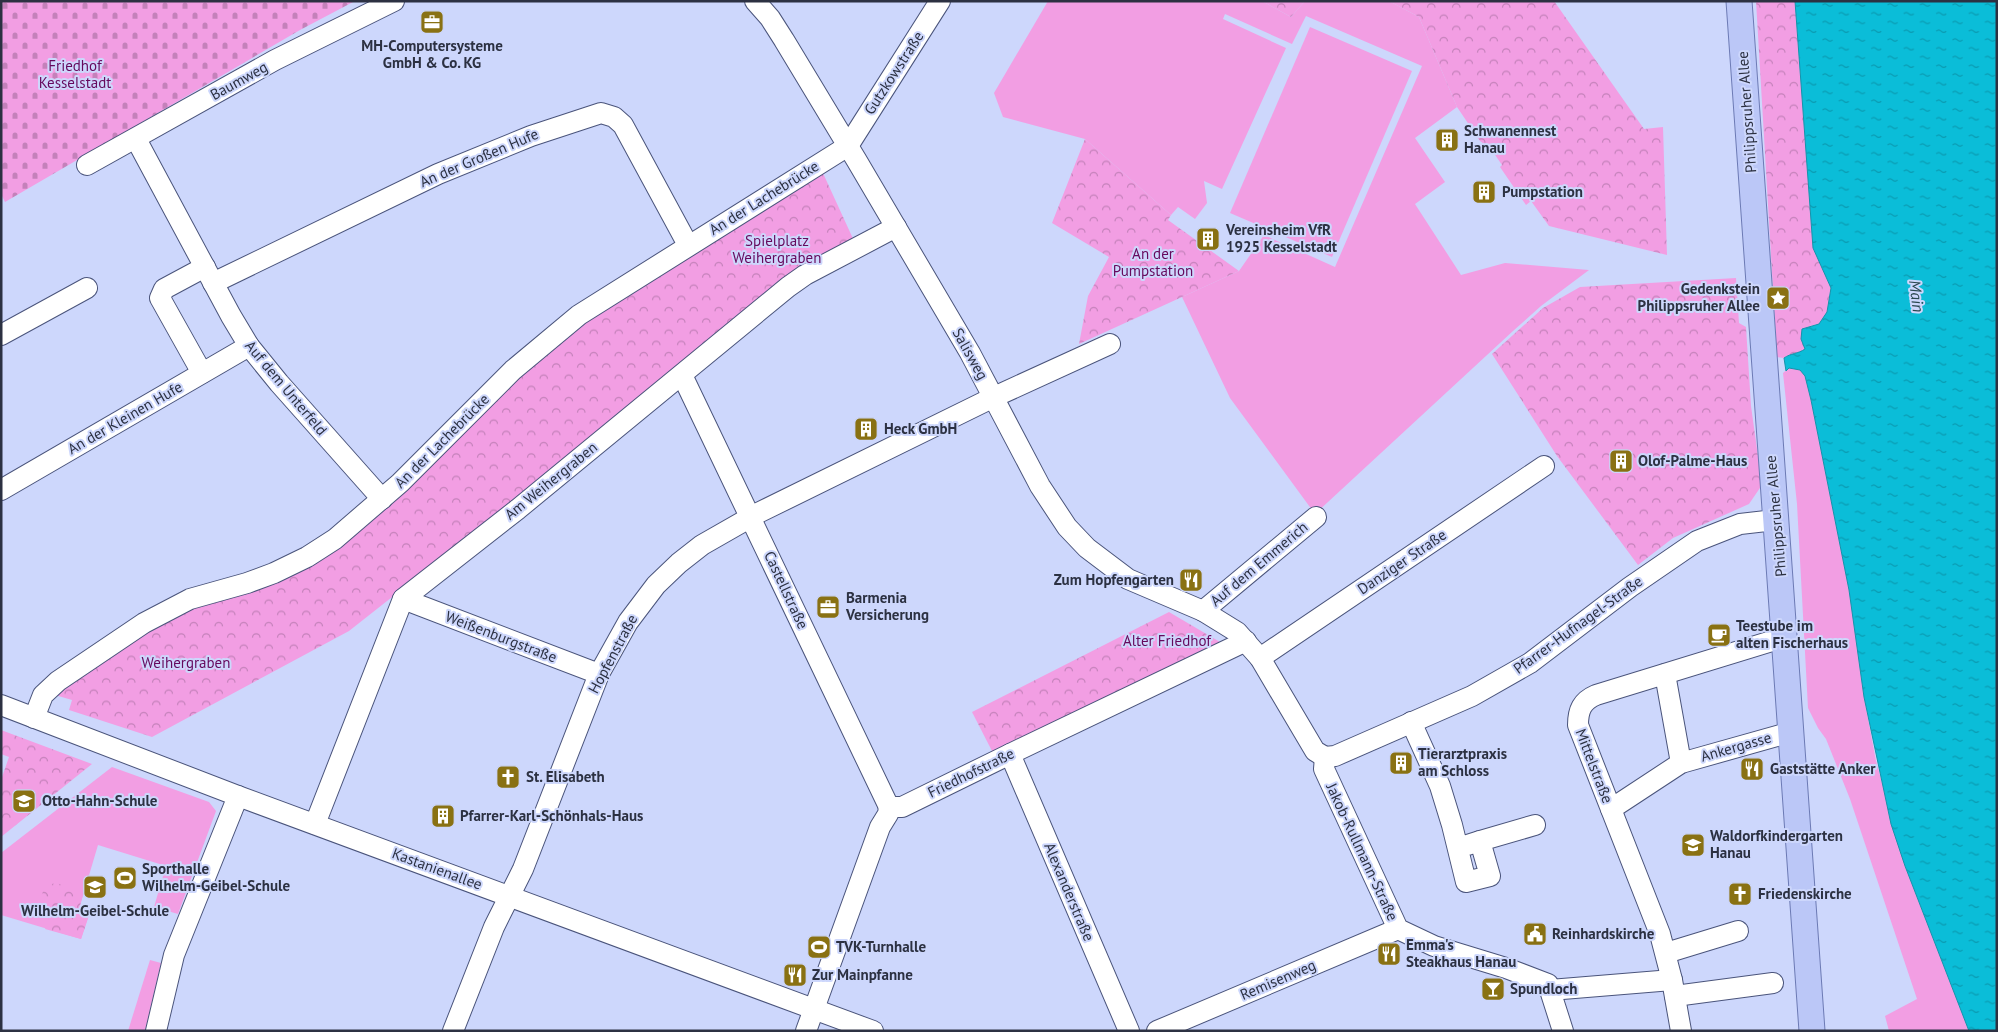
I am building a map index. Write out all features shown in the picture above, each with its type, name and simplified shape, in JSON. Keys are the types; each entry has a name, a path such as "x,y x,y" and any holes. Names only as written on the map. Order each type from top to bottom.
{"main road":[{"name":"Philippsruher Allee","path":"1739,1 1812,1031"}],"street":[{"name":"Baumweg","path":"87,165 276,60 394,1"},
{"name":"Salisweg","path":"755,1 770,18 784,40 896,227 994,396 1051,506 1077,538 1099,558 1128,579 1203,611 1237,632 1246,641"},
{"name":"Gutzkowstraße","path":"848,146 940,1"},
{"name":"An der Großen Hufe","path":"209,275 438,174 531,136 601,113 614,116 623,125 688,245"},
{"name":"Auf dem Unterfeld","path":"136,139 230,316 249,346 279,383 382,499"},
{"name":"An der Lachebrücke","path":"34,718 43,696 58,681 144,623 190,599 260,579 291,565 334,539 382,499 493,389 547,340 594,304 848,146"},
{"name":"Am Weihergraben","path":"403,599 682,375 788,286 805,275 896,227"},
{"path":"202,373 160,298 164,289 209,275"},
{"path":"1,335 86,288"},
{"path":"994,396 1110,344"},
{"name":"An der Kleinen Hufe","path":"1,490 249,346"},
{"name":"Castellstraße","path":"682,375 889,807"},
{"name":"Hopfenstraße","path":"453,1031 494,927 523,869 599,674 628,622 656,585 679,563 702,545 751,517 994,396"},
{"name":"Danziger Straße","path":"1260,658 1544,466"},
{"name":"Auf dem Emmerich","path":"1203,611 1316,517"},
{"name":"Pfarrer-Hufnagel-Straße","path":"1325,757 1335,756 1472,696 1530,663 1630,587 1697,541 1740,524 1776,520"},
{"path":"316,824 403,599"},
{"name":"Weißenburgstraße","path":"403,599 599,674"},
{"name":"Mittelstraße","path":"1681,1031 1666,953 1578,725 1580,708 1584,702 1596,695 1785,637"},
{"path":"1246,641 1260,658 1315,751 1325,757"},
{"name":"Friedhofstraße","path":"889,807 902,807 1246,641"},
{"name":"Ankergasse","path":"1665,674 1681,763"},
{"name":"Kastanienallee","path":"1,705 238,796 873,1031"},
{"path":"1411,722 1440,786 1466,882 1490,876 1480,841"},
{"name":"Ankergasse","path":"1611,810 1681,763 1791,732"},
{"name":"Alexanderstraße","path":"1010,754 1129,1031"},
{"name":"Jakob-Rullmann-Straße","path":"1325,757 1324,769 1398,929 1434,946 1506,968 1549,987"},
{"path":"156,1031 174,955 238,796"},
{"path":"806,1031 889,807"},
{"path":"1458,848 1535,825"},
{"name":"Remisenweg","path":"1157,1031 1398,929"},
{"path":"1666,953 1738,931"},
{"path":"1563,1031 1549,987 1674,988 1773,983"}],"green space":[{"name":"Friedhof Kesselstadt","path":"1,1 355,1 300,30 5,202 1,194"},
{"path":"1048,1 1262,1 1291,17 1305,1 1389,1 1419,17 1457,107 1415,138 1445,182 1415,204 1461,275 1505,263 1589,270 1541,306 1315,514 1230,398 1182,297 1239,271 1264,235 1335,267 1422,66 1306,16 1292,44 1225,14 1223,19 1286,48 1222,189 1204,181 1207,203 1195,219 1178,207 1171,215 1085,139 1003,117 994,93"},
{"path":"1262,1 1305,1 1291,17"},
{"path":"1389,1 1554,1 1644,129 1663,127 1667,255 1549,226 1531,201 1526,205 1500,167 1502,165 1491,149 1480,141 1457,107 1419,17"},
{"path":"1756,1 1795,1 1813,248 1831,288 1827,312 1819,324 1810,326 1801,339 1805,349 1784,358 1777,357"},
{"path":"1310,27 1412,71 1332,257 1230,213"},
{"name":"An der Pumpstation","path":"1085,139 1171,215 1168,220 1239,271 1079,344 1088,296 1109,257 1052,223"},
{"name":"Weihergraben","path":"822,171 855,243 514,501 349,631 152,737 69,710 72,700 55,695 150,626 312,559 560,336"},
{"path":"1736,278 1739,323 1746,327 1751,406 1762,485 1749,504 1673,538 1638,565 1557,456 1492,354 1543,308 1580,287"},
{"path":"1789,368 1800,370 1805,376 1811,400 1849,590 1864,697 1876,761 1905,866 1969,1031 1889,1031 1885,1016 1917,999 1850,799 1826,739 1808,708 1797,504 1783,373"},
{"name":"Alter Friedhof","path":"1169,612 1220,642 993,753 972,712"},
{"name":"Otto-Hahn-Schule","path":"1,730 92,764 1,837 1,780 9,757 1,754"},
{"path":"112,767 209,802 216,811 178,914 154,907 166,866 98,845 79,909 90,912 81,939 1,915 1,853"},
{"path":"56,883 84,891 79,909 90,912 81,939 45,929 52,906 41,897 46,887"},
{"path":"150,960 161,963 145,1031 128,1031"}],"water":[{"name":"Main","path":"1795,1 1997,1 1997,1031 1969,1031 1905,866 1891,824 1864,697 1849,590 1811,400 1805,376 1800,370 1789,368 1786,371 1784,358 1805,349 1801,339 1802,329 1819,324 1827,312 1831,288 1813,248"}],"place":[{"name":"MH-Computersysteme GmbH & Co. KG","path":"432,22"},
{"name":"Schwanennest Hanau","path":"1447,140"},
{"name":"Pumpstation","path":"1484,192"},
{"name":"Vereinsheim VfR 1925 Kesselstadt","path":"1208,239"},
{"name":"Gedenkstein Philippsruher Allee","path":"1778,298"},
{"name":"Heck GmbH","path":"866,429"},
{"name":"Olof-Palme-Haus","path":"1621,461"},
{"name":"Zum Hopfengarten","path":"1191,580"},
{"name":"Barmenia Versicherung","path":"828,607"},
{"name":"Teestube im alten Fischerhaus","path":"1719,635"},
{"name":"Tierarztpraxis am Schloss","path":"1401,763"},
{"name":"Gaststätte Anker","path":"1752,769"},
{"name":"St. Elisabeth","path":"508,777"},
{"name":"Otto-Hahn-Schule","path":"24,801"},
{"name":"Pfarrer-Karl-Schönhals-Haus","path":"443,816"},
{"name":"Waldorfkindergarten Hanau","path":"1693,845"},
{"name":"Sporthalle Wilhelm-Geibel-Schule","path":"125,878"},
{"name":"Wilhelm-Geibel-Schule","path":"95,887"},
{"name":"Friedenskirche","path":"1740,894"},
{"name":"Reinhardskirche","path":"1535,934"},
{"name":"TVK-Turnhalle","path":"819,947"},
{"name":"Emma's Steakhaus Hanau","path":"1389,954"},
{"name":"Zur Mainpfanne","path":"795,975"},
{"name":"Spundloch","path":"1493,989"}],"park label":[{"name":"Spielplatz Weihergraben","path":"777,250"}]}
